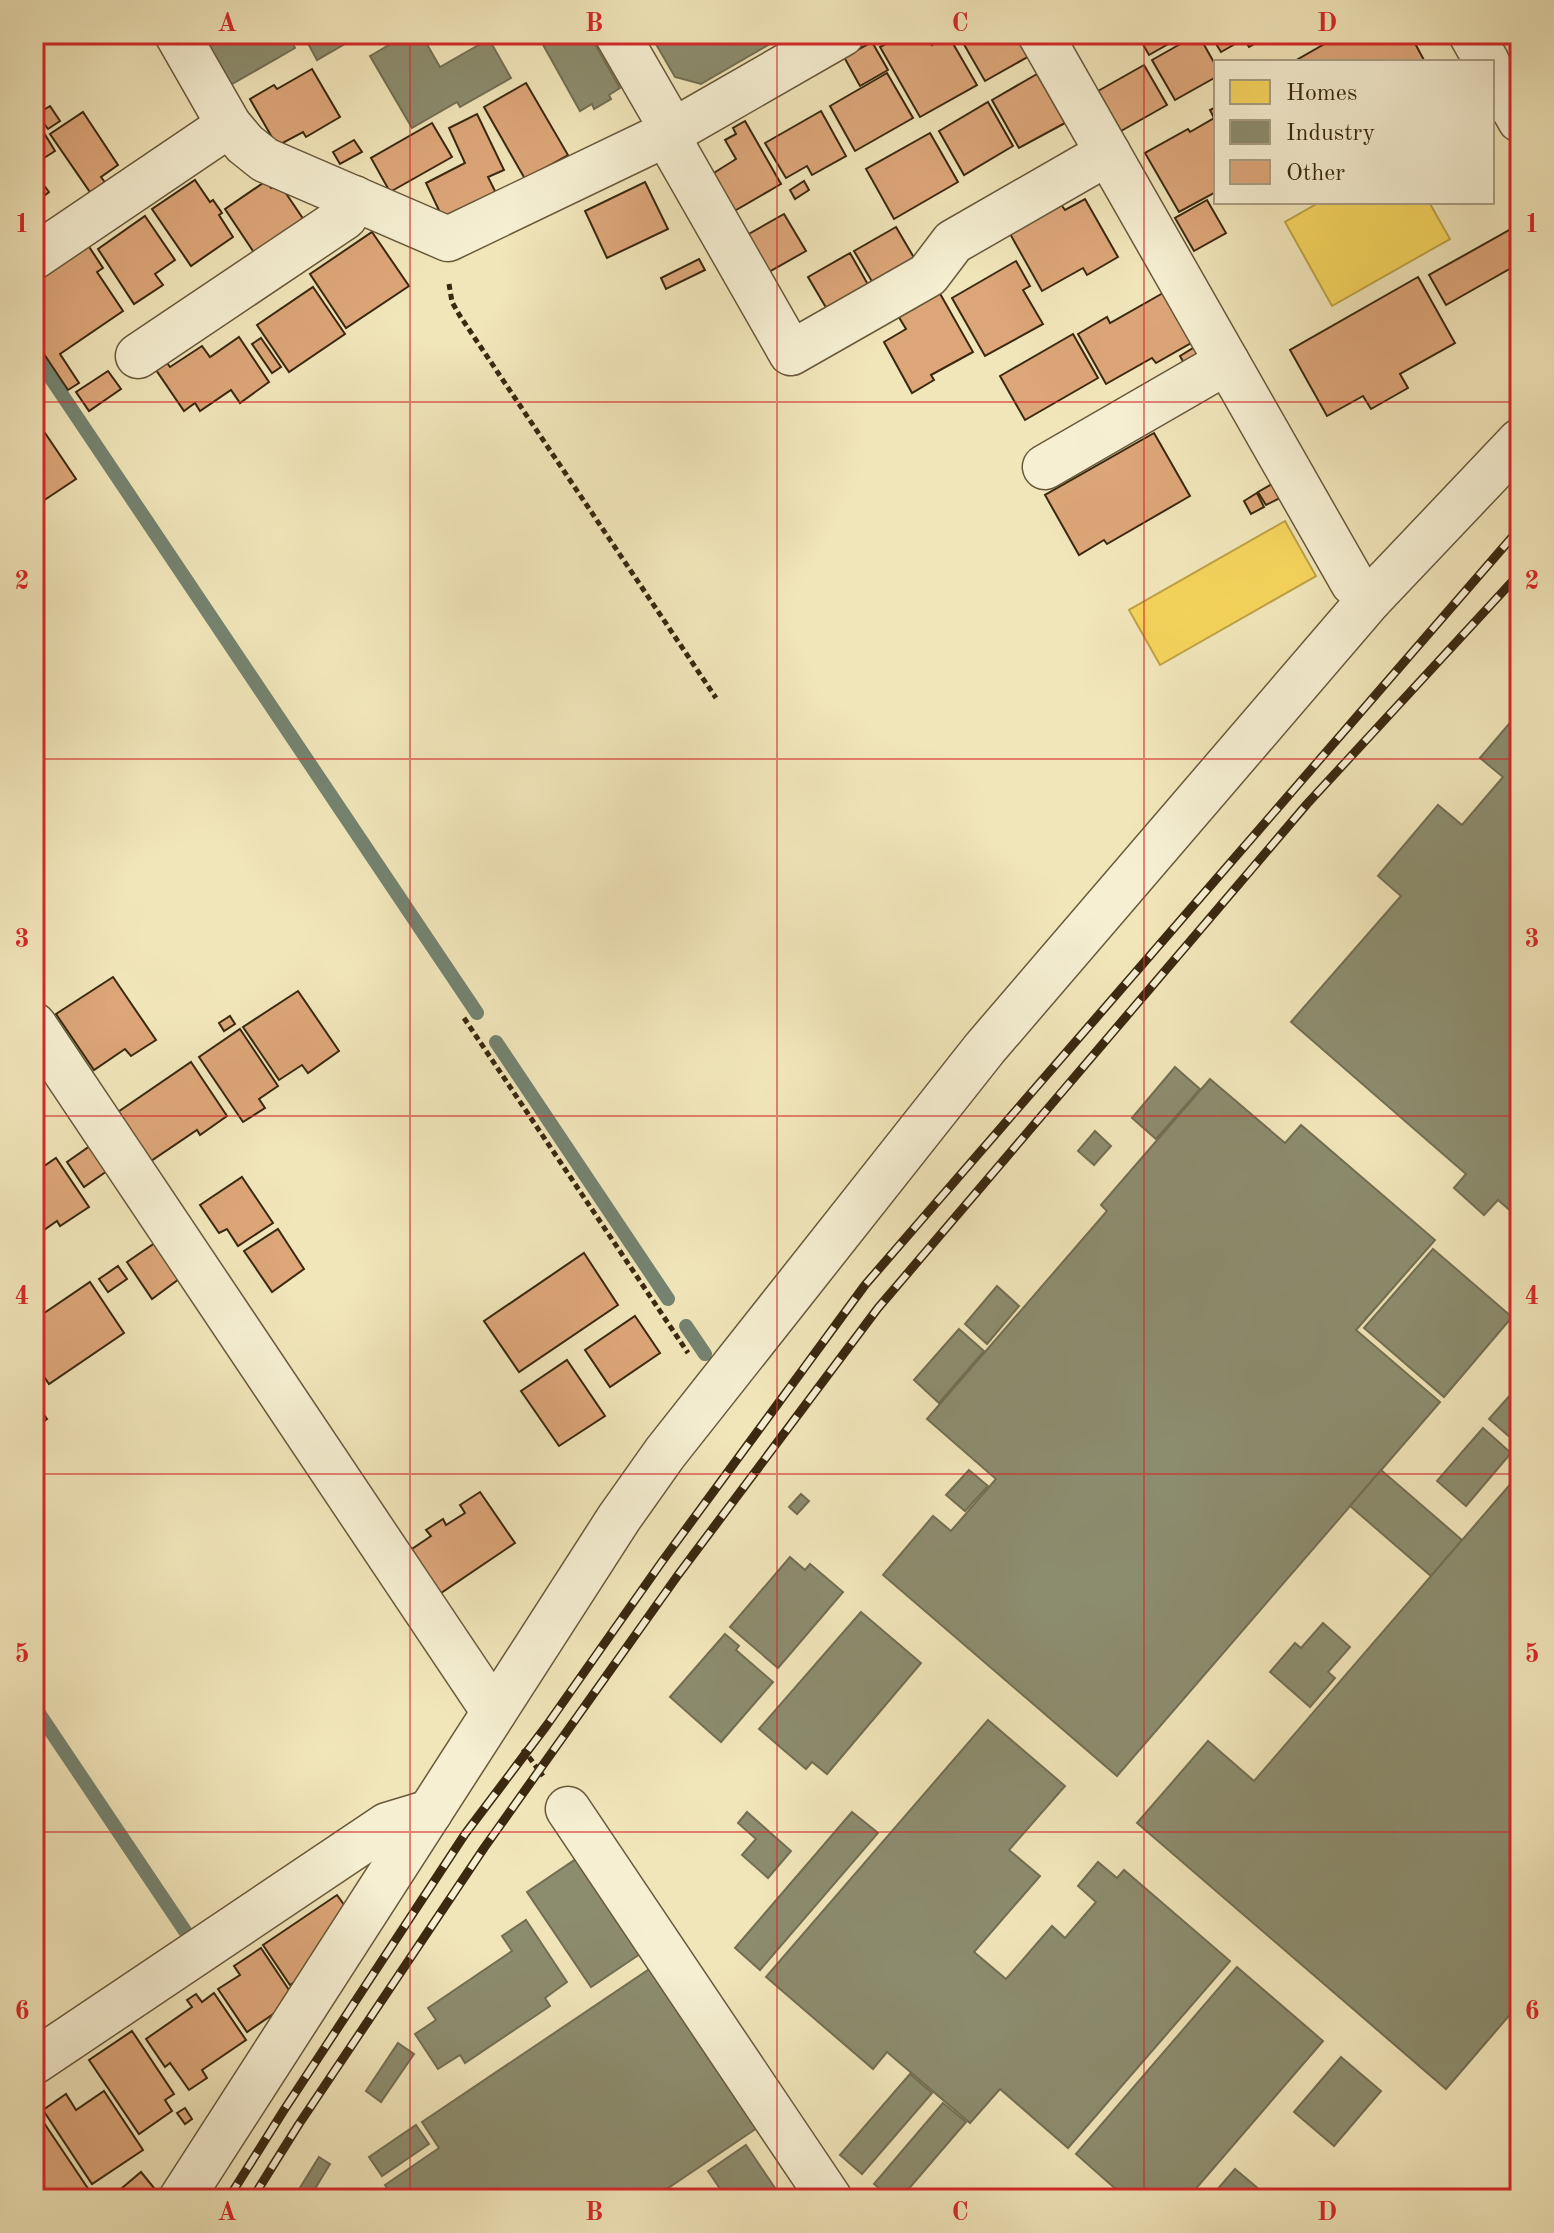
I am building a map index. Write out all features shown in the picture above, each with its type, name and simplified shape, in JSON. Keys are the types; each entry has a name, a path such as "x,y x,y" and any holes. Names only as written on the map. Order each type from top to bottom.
{"street":[{"path":"177,34 229,125 245,144 265,160 448,239 669,132 842,34"},
{"path":"617,34 791,353 928,275 953,242 1108,153"},
{"path":"1040,34 1353,583 1370,599"},
{"path":"1471,34 1486,60"},
{"path":"1494,74 1520,120"},
{"path":"34,257 229,125"},
{"path":"138,356 345,217 354,198"},
{"path":"1045,467 1227,362"},
{"path":"181,2199 619,1518 665,1453 985,1048 1370,599 1520,441"},
{"path":"34,1025 494,1712"},
{"path":"568,1809 830,2199"},
{"path":"34,2062 387,1825 430,1812"}],"path":[{"path":"448,239 449,286 452,302 460,316 716,698"},
{"path":"464,1018 714,1391"},
{"path":"494,1712 568,1809"}],"building: Homes":[{"path":"1316,204 1430,204 1450,239 1332,306 1285,222"},
{"path":"1285,521 1316,576 1160,665 1129,610"}],"building: Industry":[{"path":"196,34 287,34 295,48 227,87"},
{"path":"303,34 362,34 317,60"},
{"path":"408,34 421,34 440,67 489,39 511,78 460,107 457,102 412,128 370,56"},
{"path":"537,34 589,34 620,88 609,95 611,99 594,109 592,104 580,111"},
{"path":"650,34 778,34 780,38 701,84 675,77"},
{"path":"1520,711 1520,1219 1498,1200 1484,1215 1454,1188 1466,1174 1291,1022 1401,896 1378,876 1438,805 1462,825 1503,777 1480,758"},
{"path":"1175,1067 1200,1089 1156,1139 1132,1118"},
{"path":"1210,1079 1285,1143 1301,1125 1435,1240 1356,1330 1440,1402 1117,1776 883,1575 933,1516 951,1531 996,1479 927,1419 1107,1211 1101,1205"},
{"path":"1095,1131 1111,1146 1094,1165 1078,1151"},
{"path":"1433,1249 1512,1317 1444,1397 1364,1328"},
{"path":"997,1286 1019,1306 987,1344 965,1324"},
{"path":"959,1329 984,1351 939,1403 914,1380"},
{"path":"1520,1384 1520,1446 1489,1419"},
{"path":"1483,1428 1511,1453 1466,1506 1437,1481"},
{"path":"969,1470 988,1486 965,1511 946,1495"},
{"path":"1381,1470 1462,1540 1431,1576 1350,1506"},
{"path":"1520,1473 1520,2003 1446,2089 1137,1823 1208,1741 1254,1781"},
{"path":"801,1494 809,1501 797,1514 789,1507"},
{"path":"790,1557 805,1570 810,1564 843,1592 778,1668 730,1627"},
{"path":"861,1612 921,1663 827,1774 812,1762 806,1769 759,1729"},
{"path":"1323,1623 1350,1647 1328,1672 1335,1678 1310,1707 1270,1672 1295,1643 1301,1648"},
{"path":"725,1634 739,1646 736,1650 773,1682 721,1742 670,1697"},
{"path":"988,1720 1065,1786 1009,1850 1040,1876 974,1952 1006,1979 1052,1926 1065,1938 1096,1902 1078,1886 1098,1862 1117,1878 1124,1870 1230,1961 1068,2148 1000,2089 970,2123 887,2052 873,2069 766,1977"},
{"path":"747,1812 791,1851 768,1878 742,1855 756,1839 738,1823"},
{"path":"852,1812 878,1833 760,1970 735,1948"},
{"path":"576,1859 640,1954 591,1987 527,1892"},
{"path":"526,1920 567,1982 545,1998 550,2006 465,2063 460,2055 438,2069 415,2034 436,2020 428,2008 512,1951 502,1936"},
{"path":"1237,1967 1323,2041 1187,2199 1127,2199 1076,2154"},
{"path":"651,1968 757,2128 658,2195 661,2199 394,2199 385,2185 439,2148 422,2122"},
{"path":"398,2043 414,2054 381,2102 366,2091"},
{"path":"1341,2057 1381,2091 1334,2146 1294,2112"},
{"path":"910,2074 932,2093 862,2174 840,2155"},
{"path":"943,2103 966,2122 900,2199 891,2199 874,2184"},
{"path":"416,2125 429,2144 382,2176 369,2157"},
{"path":"746,2145 779,2194 771,2199 727,2199 708,2171"},
{"path":"319,2157 330,2164 311,2199 293,2199"},
{"path":"1235,2169 1266,2195 1262,2199 1209,2199"}],"building: Other":[{"path":"904,34 926,34 932,45 948,35 977,85 920,117 880,47"},
{"path":"958,34 1019,34 1031,55 985,81"},
{"path":"1137,34 1186,34 1149,55"},
{"path":"1198,34 1214,62 1214,78 1175,100 1152,60"},
{"path":"1210,34 1272,34 1249,47 1244,39 1221,52"},
{"path":"1342,34 1410,34 1424,60 1296,60"},
{"path":"872,42 888,70 860,86 844,57"},
{"path":"1144,65 1167,105 1121,131 1098,91"},
{"path":"312,69 340,117 306,137 303,132 277,146 250,99 274,85 277,89"},
{"path":"887,73 913,118 855,151 830,106"},
{"path":"1037,74 1065,123 1019,148 992,100"},
{"path":"526,83 568,155 525,179 484,107"},
{"path":"988,102 1013,146 964,175 939,131"},
{"path":"50,106 60,121 48,129 37,114"},
{"path":"821,111 846,156 812,175 807,166 786,178 765,143"},
{"path":"83,112 118,165 101,177 107,185 92,195 50,134"},
{"path":"477,114 504,170 488,177 498,197 445,223 426,183 465,163 449,128"},
{"path":"1214,118 1214,193 1179,212 1145,153 1188,129 1190,132"},
{"path":"745,121 781,184 731,213 709,176 736,159 725,140 736,134 733,128"},
{"path":"432,123 452,157 390,192 371,158"},
{"path":"41,128 55,151 44,158 34,143 34,133"},
{"path":"930,133 958,182 894,219 866,169"},
{"path":"354,140 362,152 340,164 333,152"},
{"path":"34,172 49,192 34,204"},
{"path":"195,180 222,213 219,215 233,237 191,266 152,209"},
{"path":"266,181 271,188 279,183 308,226 259,260 225,209"},
{"path":"804,181 809,190 795,199 790,190"},
{"path":"645,182 668,229 607,258 585,211"},
{"path":"1085,199 1118,257 1087,275 1083,268 1042,291 1009,232 1060,203 1065,210"},
{"path":"1207,200 1226,233 1194,251 1175,218"},
{"path":"784,214 806,251 760,277 738,240"},
{"path":"145,216 175,260 155,274 163,285 134,304 98,249"},
{"path":"1520,224 1520,263 1446,305 1429,275"},
{"path":"896,227 916,261 874,285 854,251"},
{"path":"372,232 409,286 346,328 310,274"},
{"path":"82,236 103,268 97,272 123,311 60,354 79,383 68,390 34,339 34,269"},
{"path":"850,253 870,288 828,311 808,277"},
{"path":"699,259 705,270 666,289 661,278"},
{"path":"1016,261 1030,286 1023,290 1043,324 985,356 952,298"},
{"path":"1418,277 1455,343 1400,374 1408,388 1371,409 1363,396 1327,416 1290,350"},
{"path":"313,287 345,334 289,372 257,325"},
{"path":"938,290 973,352 931,375 934,380 912,393 884,342 906,329 897,314"},
{"path":"1163,293 1191,343 1156,363 1152,358 1106,384 1078,334 1107,317 1110,323"},
{"path":"1073,334 1098,378 1025,420 1000,376"},
{"path":"239,337 269,382 240,403 231,390 200,411 195,403 184,411 154,367 165,360 170,367 202,346 210,357"},
{"path":"261,338 281,367 272,373 252,344"},
{"path":"1198,345 1206,359 1188,370 1180,356"},
{"path":"108,371 121,389 89,411 76,392"},
{"path":"39,424 76,479 34,507 34,428"},
{"path":"1154,433 1190,496 1107,544 1104,540 1079,555 1045,495"},
{"path":"1272,484 1280,498 1266,505 1258,492"},
{"path":"1257,493 1264,507 1251,514 1244,501"},
{"path":"113,977 156,1040 131,1056 125,1049 94,1070 56,1014"},
{"path":"298,991 339,1051 308,1073 302,1065 279,1080 243,1027"},
{"path":"230,1016 235,1024 224,1031 219,1023"},
{"path":"240,1029 278,1086 259,1099 265,1108 243,1122 199,1057"},
{"path":"191,1062 227,1116 200,1135 197,1130 148,1163 115,1114"},
{"path":"90,1146 107,1171 84,1187 67,1162"},
{"path":"56,1158 89,1207 60,1226 57,1221 34,1237 34,1173"},
{"path":"242,1177 273,1223 238,1246 227,1229 219,1233 200,1205"},
{"path":"278,1229 304,1269 272,1292 244,1251"},
{"path":"155,1243 179,1279 152,1299 127,1262"},
{"path":"584,1253 618,1305 519,1372 484,1321"},
{"path":"118,1266 127,1279 108,1292 99,1279"},
{"path":"90,1282 124,1333 49,1384 34,1362 34,1320"},
{"path":"635,1316 660,1353 610,1387 585,1350"},
{"path":"567,1360 605,1416 559,1446 521,1391"},
{"path":"34,1387 40,1397 34,1401"},
{"path":"34,1401 47,1419 34,1428"},
{"path":"480,1492 515,1543 435,1597 406,1553 431,1536 426,1530 443,1519 446,1525 465,1513 460,1505"},
{"path":"337,1895 350,1913 316,1967 290,1985 263,1945"},
{"path":"261,1948 295,1999 247,2032 218,1989 240,1975 234,1966"},
{"path":"214,1993 246,2040 202,2070 207,2078 189,2090 170,2063 165,2067 146,2039 192,2007 187,2000 196,1994 202,2002"},
{"path":"132,2031 174,2094 165,2100 172,2111 139,2134 89,2060"},
{"path":"104,2091 143,2150 92,2184 43,2110 66,2094 76,2110"},
{"path":"34,2108 95,2199 41,2199 34,2188"},
{"path":"185,2108 192,2119 185,2124 177,2113"},
{"path":"141,2172 163,2199 109,2199"}],"waterway":[{"path":"34,353 477,1013"},
{"path":"496,1042 668,1299"},
{"path":"686,1326 705,1354"},
{"path":"34,1706 187,1934"}],"railway":[{"path":"228,2199 465,1834 865,1285 1520,528"},
{"path":"252,2199 484,1848 678,1575 878,1308 1307,804 1520,573"}]}
